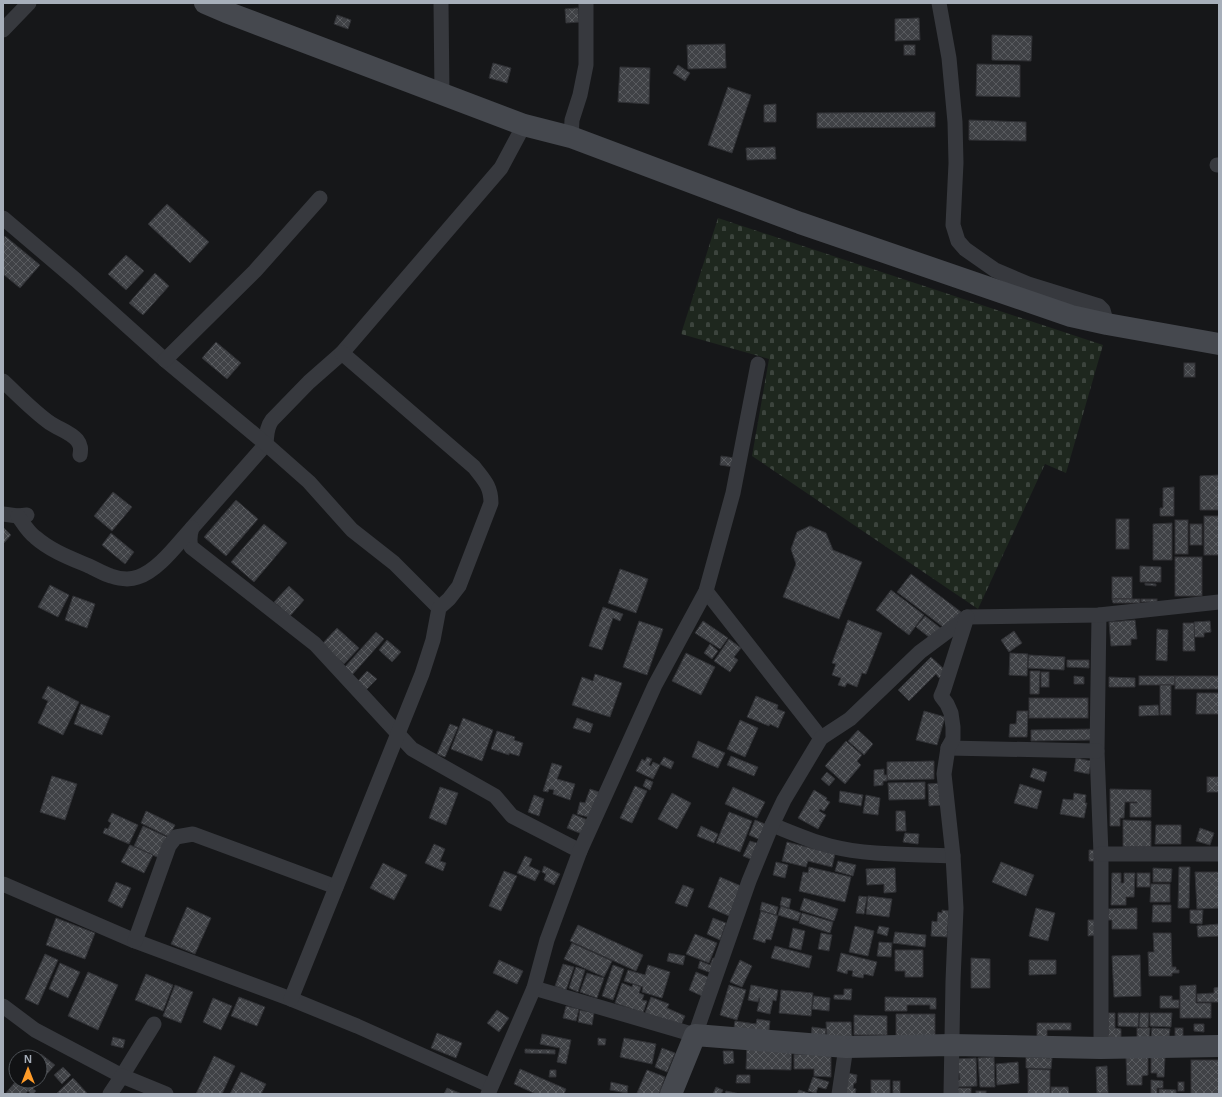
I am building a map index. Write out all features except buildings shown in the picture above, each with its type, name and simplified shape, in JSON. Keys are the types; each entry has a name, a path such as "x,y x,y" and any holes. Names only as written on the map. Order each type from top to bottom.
{"street":[{"path":"3,30 29,3"},
{"path":"205,3 442,95 524,125 571,137 800,223 1071,316 1219,344"},
{"path":"441,3 442,95"},
{"path":"571,137 572,120 580,95 586,65 586,3"},
{"path":"939,3 949,58 955,122 956,163 952,226 958,241 965,249 995,270 1028,284 1099,306 1103,310 1108,324"},
{"path":"3,514 23,515 33,536 44,544 57,552 111,576 121,579 130,579 149,572 192,528 266,444 268,426 272,420 309,382 342,353 501,168 524,125"},
{"path":"165,360 255,271 320,198"},
{"path":"3,218 76,280 165,360 309,482 352,530 394,563 438,608"},
{"path":"291,999 424,667 433,640 438,608 449,599 459,586 491,503 491,493 488,485 474,467 342,353"},
{"path":"3,884 135,941 291,999 357,1026 490,1090 534,988 547,940 580,851 655,685 706,591 733,493 758,364"},
{"path":"3,381 32,409 77,440 81,446 80,454"},
{"path":"192,528 190,538 191,547 315,644 412,749 495,796 512,816 580,851"},
{"path":"706,591 821,738"},
{"path":"671,1094 694,1035 749,881 772,825 784,800 821,738 850,719 920,652 967,617 1099,615 1219,602"},
{"path":"1099,615 1097,751 1101,854 1101,1048"},
{"path":"951,1094 956,908 953,856 944,774 948,748 953,739 953,727 951,714 947,704 941,696 967,617"},
{"path":"948,748 1097,751"},
{"path":"772,825 829,846 849,850 953,856"},
{"path":"135,941 169,846 176,837 193,834 336,887"},
{"path":"1101,854 1219,854"},
{"path":"534,988 694,1035 846,1048 952,1045 1101,1048 1219,1046"},
{"path":"3,1006 34,1030 122,1076 166,1094"},
{"path":"110,1094 154,1024"},
{"path":"839,1094 846,1048"}],"green space":[{"path":"718,218 1103,345 1066,473 1045,464 978,609 752,456 769,359 681,334"}]}
